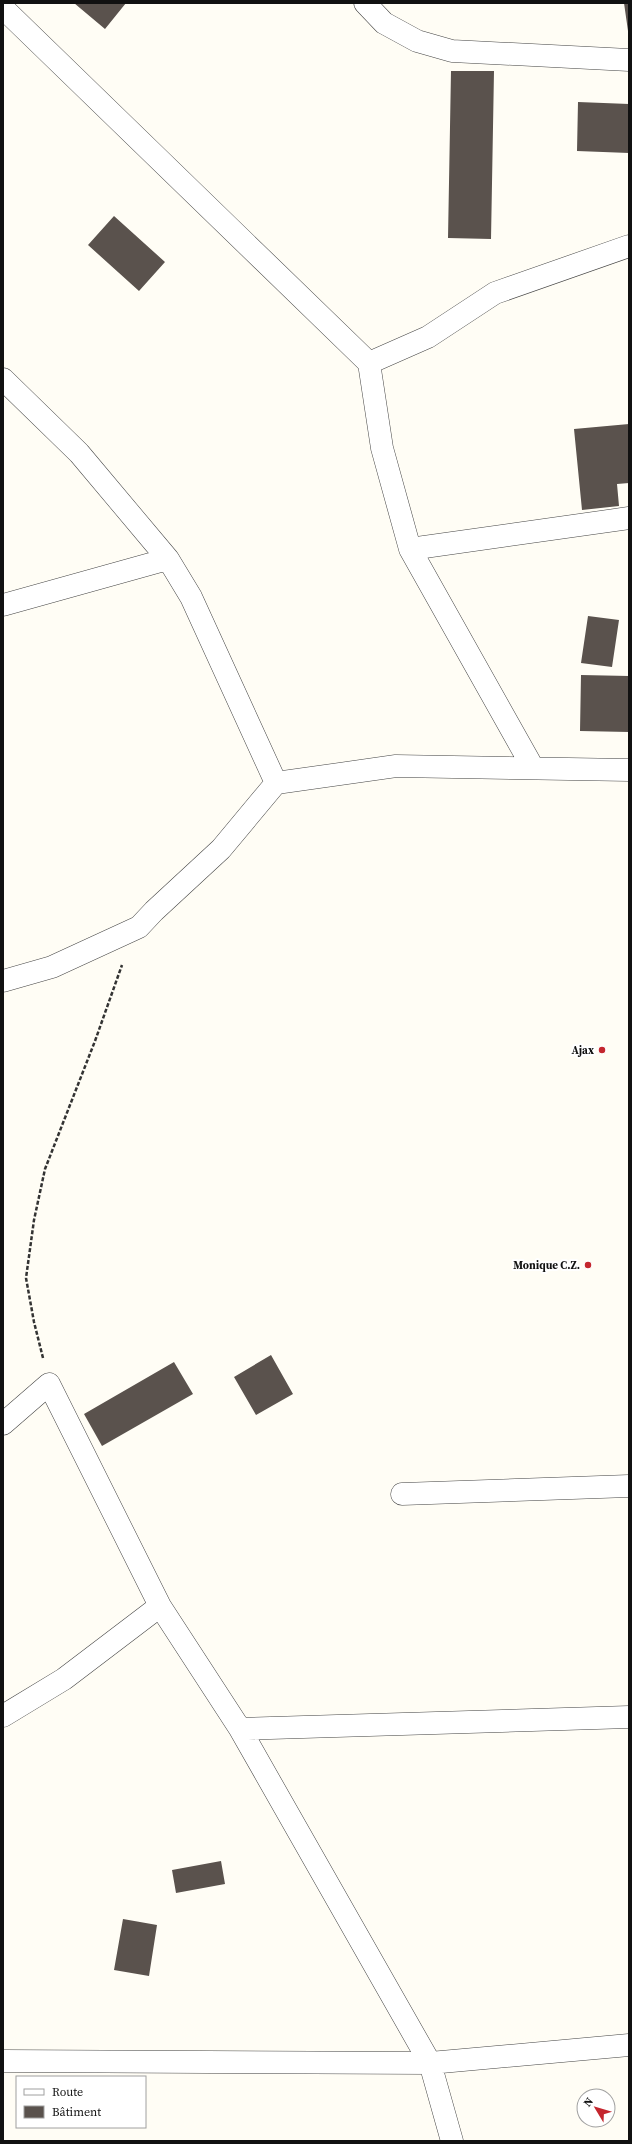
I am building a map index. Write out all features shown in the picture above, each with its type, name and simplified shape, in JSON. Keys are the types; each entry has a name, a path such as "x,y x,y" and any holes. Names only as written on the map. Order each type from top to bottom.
{"street":[{"path":"365,3 384,23 417,41 452,51 629,60"},
{"path":"3,8 369,363 382,448 410,549 533,768"},
{"path":"369,363 428,337 495,293 629,246"},
{"path":"3,379 79,453 168,559 191,598 276,783"},
{"path":"410,549 629,518"},
{"path":"3,605 168,559"},
{"path":"3,981 52,967 139,927 154,911 221,849 276,783 396,766 629,770"},
{"path":"3,1424 49,1384 160,1606 240,1729 430,2063 452,2141"},
{"path":"402,1494 629,1486"},
{"path":"3,1716 64,1679 160,1606"},
{"path":"240,1729 629,1717"},
{"path":"3,2061 430,2063 629,2045"}],"path":[{"path":"49,1384 34,1322 26,1278 34,1220 45,1169 96,1041 129,942 139,927"}],"building":[{"path":"74,3 126,3 105,29"},
{"path":"624,3 629,3 629,31 628,31"},
{"path":"451,71 494,71 491,239 448,238"},
{"path":"578,102 629,104 629,153 577,151"},
{"path":"114,216 165,262 139,291 88,245"},
{"path":"629,424 629,483 617,484 619,506 582,510 574,429"},
{"path":"588,616 619,620 612,667 581,663"},
{"path":"581,675 629,676 629,732 580,731"},
{"path":"271,1355 293,1394 256,1415 234,1377"},
{"path":"174,1362 193,1394 102,1446 84,1414"},
{"path":"221,1861 225,1884 176,1893 172,1870"},
{"path":"123,1919 157,1925 149,1976 114,1970"}],"place":[{"name":"Ajax","path":"602,1050"},
{"name":"Monique C.Z.","path":"588,1265"}]}
